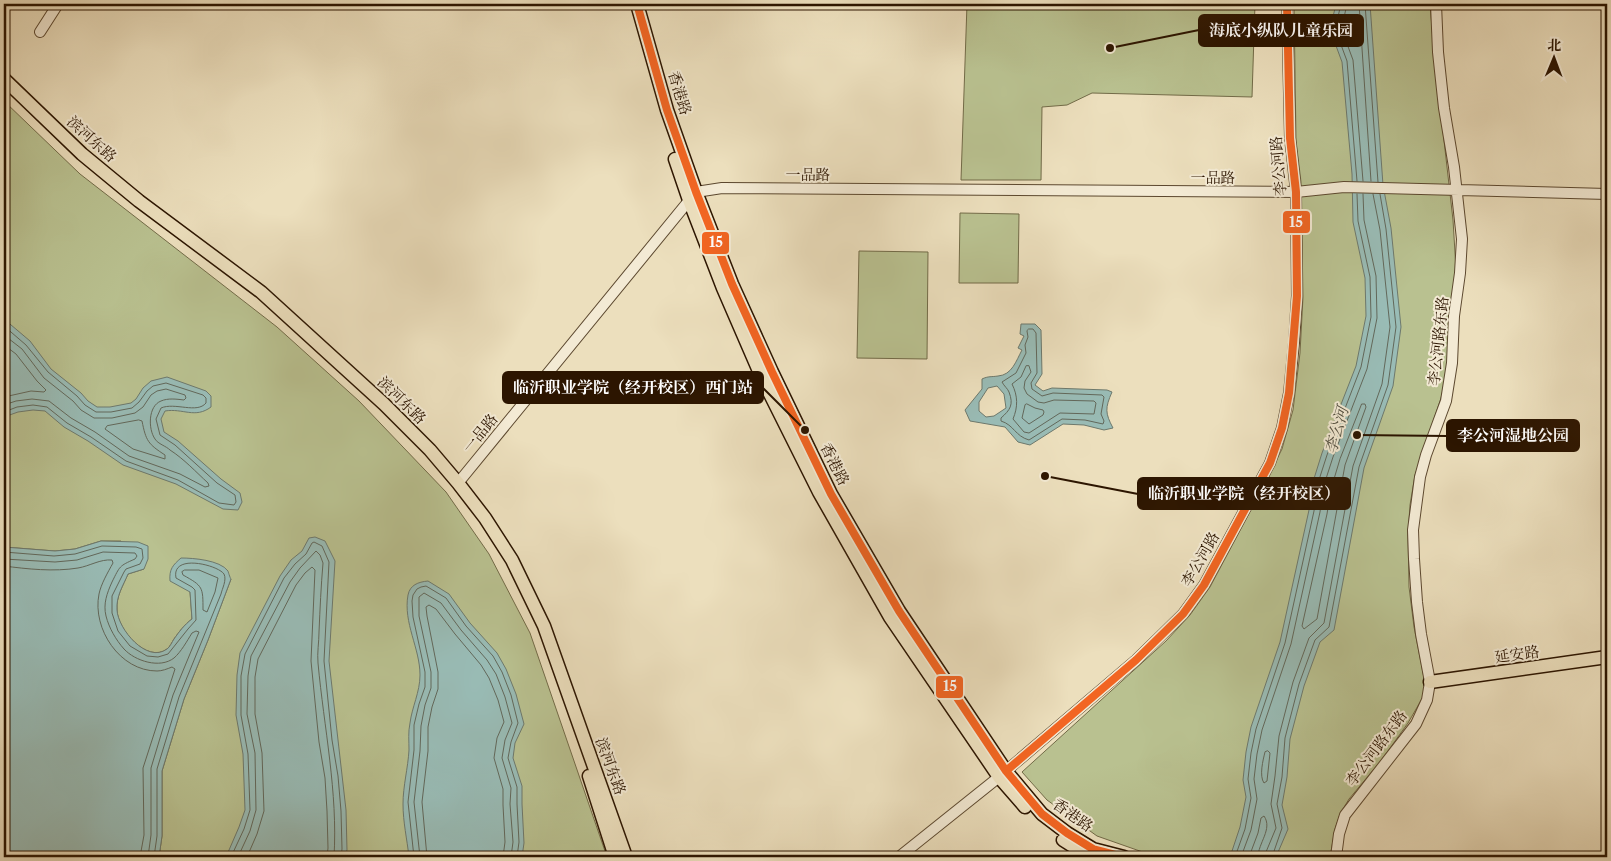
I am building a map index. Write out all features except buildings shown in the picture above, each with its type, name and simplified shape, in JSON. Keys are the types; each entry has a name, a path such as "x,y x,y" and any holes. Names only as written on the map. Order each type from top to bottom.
{"main road":[{"name":"香港路","path":"629,4 659,112 692,196 772,372 825,481 899,611 1002,774 1037,820 1061,839 1090,857"},
{"name":"香港路","path":"637,4 692,196"},
{"name":"滨河东路","path":"4,79 82,154 139,201 261,292 384,404 430,450 458,484 485,518 512,560 544,626 626,857"},
{"name":"滨河东路","path":"4,89 79,160 132,203 246,289 333,367 424,455 452,487 477,520 504,563 538,630 615,857"},
{"name":"延安路","path":"1430,682 1607,657"},
{"name":"香港路","path":"1002,774 1042,814 1067,833 1093,848 1124,857"}],"street":[{"path":"40,32 58,4"},
{"name":"李公河路","path":"899,857 1002,774 1136,660 1184,614 1204,584 1270,462 1282,428 1289,394 1297,296 1296,192 1290,138 1287,4"},
{"name":"李公河路东路","path":"1336,857 1339,834 1345,815 1416,724 1428,700 1430,682 1417,602 1413,530 1420,477 1446,401 1452,363 1454,316 1460,273 1462,239 1442,90 1436,4"},
{"name":"一品路","path":"458,484 692,196 722,188 1296,192 1344,187 1607,194"}],"green space":[{"path":"967,4 1255,4 1252,97 1092,93 1067,105 1042,107 1041,180 961,180"},
{"path":"1294,4 1430,4 1453,220 1456,269 1447,374 1441,398 1415,475 1410,505 1408,535 1409,587 1414,627 1425,683 1423,697 1408,723 1380,762 1349,799 1340,814 1330,857 1154,856 1097,836 1047,800 1022,772 1166,641 1190,615 1210,587 1282,449 1293,410 1300,353 1303,297 1301,182 1296,140"},
{"path":"4,101 80,174 277,327 359,401 446,492 489,554 530,633 607,857 159,857 162,836 162,771 184,699 231,579 190,591 192,619 167,649 151,652 134,642 118,618 117,610 120,591 128,574 144,569 121,541 101,541 75,549 55,551 4,547"},
{"path":"960,213 1019,214 1018,283 959,283"},
{"path":"859,251 928,252 927,359 857,358"}],"water":[{"name":"李公河","path":"1336,4 1370,4 1383,185 1391,228 1401,327 1393,386 1364,468 1334,630 1320,642 1304,686 1290,739 1287,777 1282,805 1288,829 1276,857 1230,857 1240,827 1246,797 1243,780 1251,727 1280,642 1309,510 1312,485 1322,453 1356,366 1366,316 1365,278 1353,222 1352,174 1342,62 1332,35 1332,21"},
{"path":"4,319 30,341 51,369 97,407 110,407 131,403 151,381 167,377 206,391 211,396 211,407 194,413 165,411 161,419 164,432 178,441 240,493 242,502 238,510 223,509 176,484 123,465 64,427 45,411 18,412 4,417"},
{"path":"1021,324 1035,324 1041,330 1042,374 1035,385 1043,391 1052,388 1107,390 1112,392 1107,410 1108,418 1113,428 1104,430 1084,425 1063,424 1030,445 1018,442 1005,427 970,421 965,410 982,389 982,379 1003,375 1010,370 1022,350 1018,348 1024,336 1020,334","holes":["997,386 1004,394 1006,408 994,416 986,417 979,411 979,402 988,388"]},
{"path":"315,537 325,541 335,561 329,661 346,810 347,850 345,857 226,857 245,810 243,754 236,715 237,675 240,653 280,576 291,560 302,551 309,538"},
{"path":"101,541 138,542 148,546 148,559 144,569 128,574 119,596 117,610 122,626 128,635 143,648 151,652 167,649 192,619 190,592 170,581 171,570 181,558 199,559 219,564 228,571 231,579 184,699 162,771 162,836 159,857 4,857 4,547 55,551 75,549"},
{"path":"428,581 449,594 470,623 497,653 516,694 524,724 515,743 513,758 522,786 524,843 522,857 409,857 403,797 408,757 409,726 419,687 420,675 407,605 408,595 413,586"}],"transit line":[{"name":"15","path":"637,4 667,110 696,192 732,284 831,494 899,611 1006,771 1042,814 1067,833 1093,849 1124,857"},
{"name":"15","path":"1006,771 1136,660 1183,614 1204,585 1270,463 1282,428 1289,393 1297,296 1296,192 1290,138 1287,4"}],"place":[{"name":"海底小纵队儿童乐园","path":"1110,48"},
{"name":"临沂职业学院（经开校区）西门站","path":"805,430"},
{"name":"李公河湿地公园","path":"1357,435"},
{"name":"临沂职业学院（经开校区）","path":"1045,476"}]}
